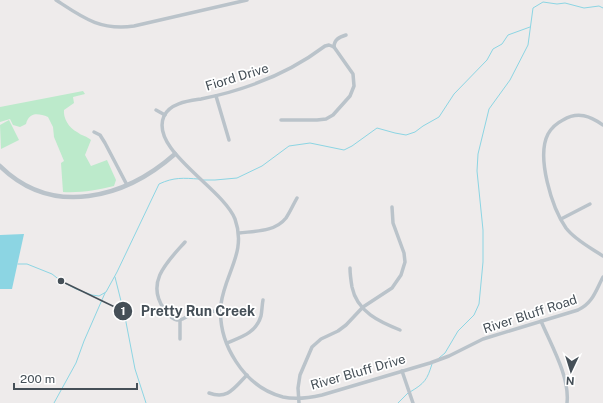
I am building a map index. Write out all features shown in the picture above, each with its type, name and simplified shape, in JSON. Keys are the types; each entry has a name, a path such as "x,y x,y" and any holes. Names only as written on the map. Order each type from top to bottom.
{"street":[{"path":"56,0 90,21 103,26 120,27 134,26 247,0"},
{"name":"Fiord Drive","path":"165,115 173,107 182,103 244,88 276,76 300,63 325,46 334,46 334,42 337,39 346,35"},
{"path":"281,120 326,119 333,116 350,96 354,86 353,74 334,46"},
{"path":"216,96 228,140"},
{"path":"0,166 28,186 59,196 93,196 127,186 161,166 175,154 168,145 164,136 162,125 165,115 156,110"},
{"path":"603,125 589,116 576,115 566,118 556,124 548,134 544,149 546,174 561,219 566,228 573,235 603,256"},
{"path":"94,132 100,135 105,143 127,186"},
{"name":"River Bluff Drive","path":"175,154 227,204 235,219 239,233 237,254 224,292 221,312 222,326 233,357 247,376 258,384 276,394 287,397 299,398 322,395 449,356 471,344"},
{"path":"239,233 268,229 276,226 286,217 297,198"},
{"path":"561,219 590,204"},
{"path":"299,403 298,388 300,375 312,347 321,339 338,331 346,325 363,307 392,288 398,280 404,267 404,253 393,223 392,207"},
{"path":"185,242 165,266 159,277 157,288 158,297 164,310 172,318 180,320 197,311 221,312"},
{"path":"350,268 352,288 357,299 368,314 400,330"},
{"name":"River Bluff Road","path":"471,344 578,310 586,306 594,296 603,277"},
{"path":"227,343 245,336 255,328 261,316 262,300"},
{"path":"180,320 180,339"},
{"path":"541,321 565,379 567,403"},
{"path":"402,371 412,403"},
{"path":"209,393 219,396 226,394 247,376"}],"green space":[{"path":"83,91 85,94 73,97 74,103 64,110 66,119 74,130 91,140 85,155 91,166 107,160 116,180 114,186 83,192 63,192 61,163 64,161 54,137 53,127 48,117 34,114 29,117 26,124 20,127 13,125 10,119 0,122 0,107"},
{"path":"9,120 19,140 1,149 0,125"}],"water":[{"path":"24,234 12,289 0,289 0,235"}],"waterway":[{"path":"439,358 445,353 458,331 474,315 479,304 483,262 483,230 477,171 478,154 489,109 510,80 528,45 533,8 543,2 557,4 565,3 584,8 599,6 603,8"},
{"path":"202,180 237,178 262,166 289,146 310,143 344,150 377,128 406,135 415,132 439,117 454,94 487,60 493,49 502,44 508,35 530,27"},
{"path":"18,264 27,264 52,274 76,289 99,296 106,292 117,272 159,184 179,178 199,179"},
{"path":"115,277 125,317 135,369 146,403"},
{"path":"54,403 76,363 105,293"},
{"path":"410,392 425,381 432,364"},
{"path":"398,403 408,393"}],"place":[{"name":"Pretty Run Creek","path":"61,281"}]}
